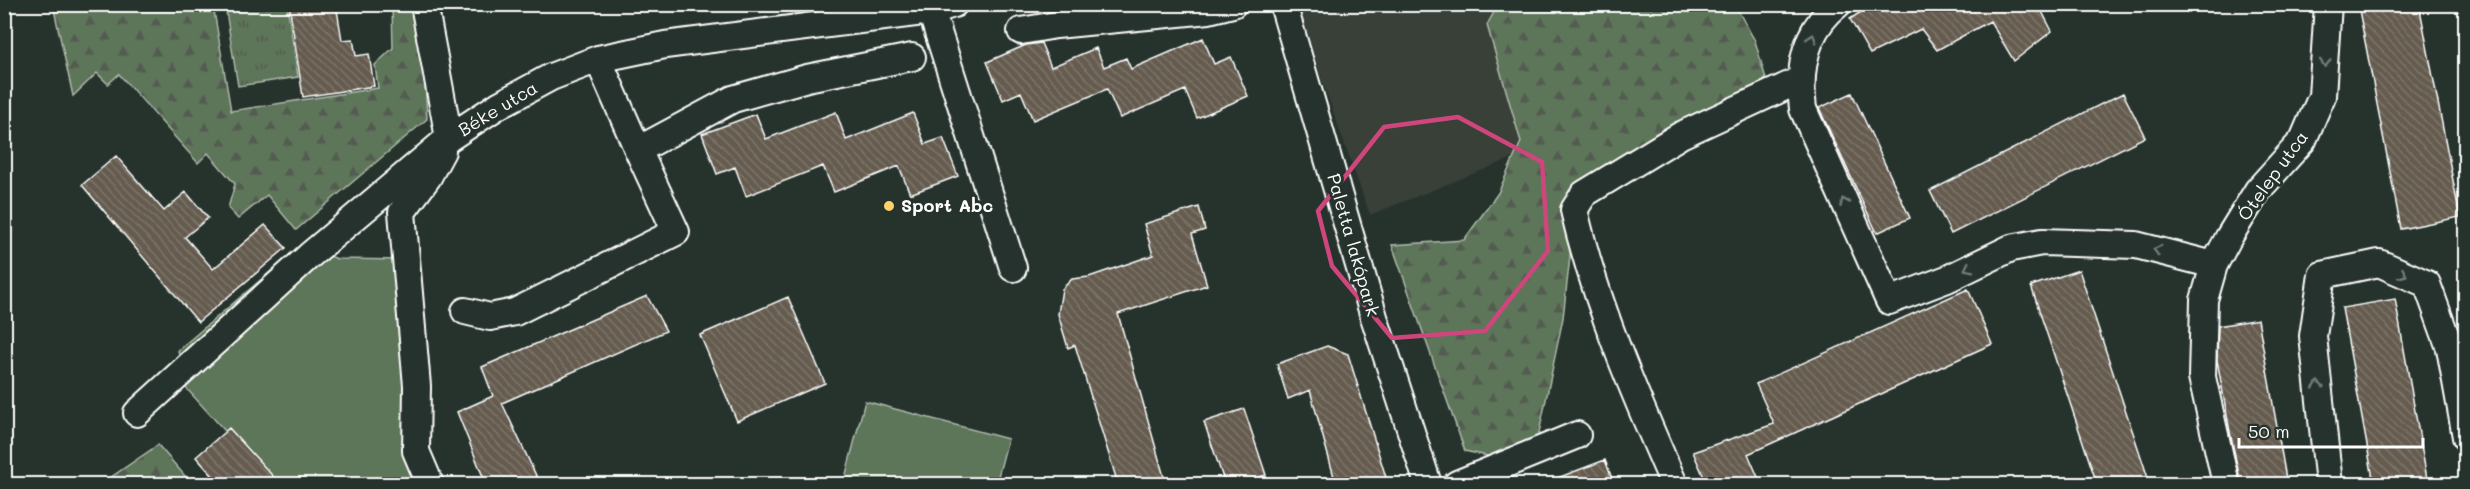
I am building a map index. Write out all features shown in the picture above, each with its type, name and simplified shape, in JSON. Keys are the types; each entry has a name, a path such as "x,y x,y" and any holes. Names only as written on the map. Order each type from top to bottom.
{"street":[{"path":"424,4 449,138 428,177 402,212 417,387 416,451 430,484"},
{"path":"1020,31 1056,25 1209,10 1233,4"},
{"name":"Paletta lakópark","path":"1283,4 1374,317 1428,484"},
{"path":"1838,4 1814,29 1800,81 1803,109 1889,301 1947,279 2011,248 2042,242 2136,245 2214,265"},
{"name":"Ótelep utca","path":"2226,484 2202,377 2204,300 2214,265 2258,190 2303,140 2322,96 2328,4"},
{"path":"938,7 1013,268"},
{"name":"Béke utca","path":"137,413 309,256 449,138 499,105 551,77 598,59 666,45 938,7"},
{"path":"638,150 733,99 807,78 912,57"},
{"path":"465,311 490,316 515,312 676,232 598,59"},
{"path":"1674,484 1601,306 1584,255 1574,210 1584,194 1681,135 1800,81"},
{"path":"2329,484 2313,336 2322,275 2379,263 2427,284 2451,348 2466,437"},
{"path":"1457,484 1577,435"}],"highlighted area":[{"path":"1458,117 1542,162 1548,251 1485,331 1392,338 1332,266 1318,211 1384,127"}],"shaded area":[{"path":"1295,5 1510,5 1533,150 1370,215"}],"green space":[{"path":"53,5 213,5 231,111 378,88 375,65 393,48 392,5 421,5 427,119 296,230 267,195 238,219 228,208 235,184 208,153 198,163 119,74 108,84 97,73 73,96"},
{"path":"225,5 287,5 298,77 238,86"},
{"path":"1498,5 1735,5 1755,41 1766,79 1620,167 1573,230 1563,318 1538,438 1492,457 1465,451 1392,245 1464,240 1498,193 1521,142 1487,25"},
{"path":"296,250 318,251 337,259 405,260 417,386 436,484 273,484 186,388 178,350"},
{"path":"865,401 1008,439 996,484 870,484 845,478"},
{"path":"158,445 192,484 101,484"}],"building":[{"path":"289,4 336,4 342,40 353,39 356,56 369,54 374,86 303,97"},
{"path":"1873,4 2038,4 2052,31 2014,61 1990,21 1937,50 1921,29 1870,54 1850,19"},
{"path":"2388,4 2419,4 2460,217 2401,229 2359,10"},
{"path":"1203,38 1214,64 1231,57 1248,96 1197,118 1185,90 1120,118 1107,89 1033,120 1021,92 1003,100 987,62 1026,45 1041,43 1051,67 1096,48 1104,67 1126,58 1131,69"},
{"path":"1852,93 1910,218 1877,233 1819,108"},
{"path":"2123,93 2145,137 1951,234 1930,191"},
{"path":"836,112 846,140 913,113 925,144 943,138 958,176 910,194 899,166 834,192 823,166 746,196 735,167 717,174 702,134 756,114 766,139"},
{"path":"116,156 164,211 186,192 208,218 185,237 213,269 265,225 286,248 198,322 82,185"},
{"path":"1199,207 1205,230 1192,234 1207,285 1118,314 1166,484 1118,484 1075,345 1068,348 1058,314 1062,289 1072,279 1089,277 1153,255 1144,224"},
{"path":"2079,270 2150,484 2097,484 2031,286"},
{"path":"1968,289 1992,344 1748,454 1761,484 1707,484 1693,452 1774,424 1756,384"},
{"path":"647,296 666,331 502,403 540,484 486,484 457,412 493,396 482,367"},
{"path":"788,297 825,383 737,421 700,335"},
{"path":"2395,299 2428,484 2374,484 2342,308"},
{"path":"2258,319 2287,484 2241,484 2217,360 2218,326"},
{"path":"1327,346 1348,354 1388,484 1336,484 1310,390 1288,399 1277,364"},
{"path":"1244,409 1266,475 1236,484 1225,484 1204,422"},
{"path":"229,428 280,484 220,484 196,457"},
{"path":"1605,460 1614,484 1544,483"}],"place":[{"name":"Sport Abc","path":"889,206"}]}
